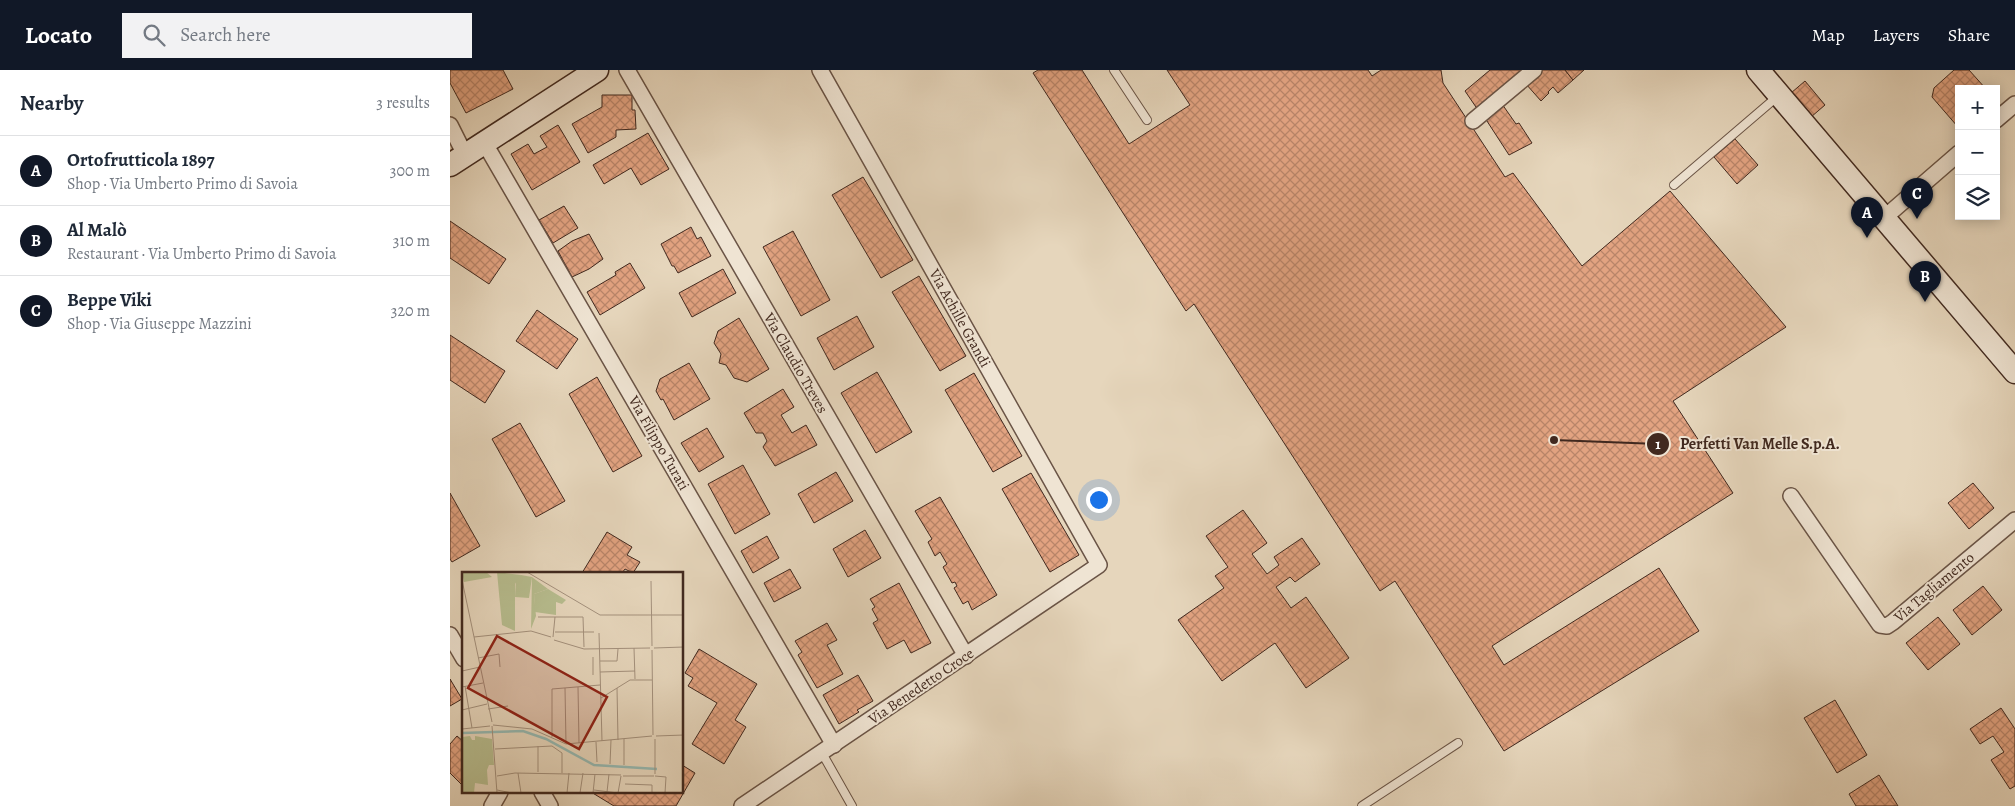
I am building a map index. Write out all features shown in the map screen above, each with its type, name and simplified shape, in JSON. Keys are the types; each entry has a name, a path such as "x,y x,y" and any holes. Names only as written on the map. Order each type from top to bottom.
{"street":[{"path":"450,125 457,160 597,70"},
{"name":"Via Claudio Treves","path":"627,70 966,656"},
{"name":"Via Achille Grandi","path":"820,70 1099,565"},
{"path":"1473,121 1534,70"},
{"path":"1758,70 2012,364"},
{"path":"2000,117 2015,104"},
{"name":"Via Filippo Turati","path":"484,142 828,749"},
{"path":"1884,218 1955,156"},
{"name":"Via Tagliamento","path":"1791,496 1880,625 1887,626 2015,520"},
{"name":"Via Benedetto Croce","path":"742,806 1099,565"},
{"path":"450,635 462,656"},
{"path":"492,806 499,794"},
{"path":"543,794 550,806"}],"lane":[{"path":"1114,70 1147,120"},
{"path":"1674,185 1779,95"},
{"path":"1362,806 1458,743"},
{"path":"828,749 852,806"}],"building":[{"path":"450,70 503,70 513,89 466,113 450,83"},
{"path":"1038,70 1082,70 1129,144 1190,105 1167,70 1368,70 1372,76 1381,70 1441,70 1443,83 1505,177 1513,173 1582,266 1670,191 1786,327 1673,401 1733,493 1492,646 1504,665 1659,568 1699,631 1504,751 1395,581 1380,591 1194,304 1186,311 1033,73"},
{"path":"1490,70 1526,70 1478,110 1465,91"},
{"path":"1542,70 1565,70 1573,80 1558,93 1553,87 1541,101 1526,84"},
{"path":"1565,70 1584,70 1573,80"},
{"path":"1954,70 1969,70 1982,85 1955,85 1955,124 1932,97 1934,88"},
{"path":"1805,81 1825,105 1811,117 1791,93"},
{"path":"602,95 632,95 632,110 635,110 636,129 616,130 616,137 588,153 572,124 602,107"},
{"path":"1502,104 1516,124 1519,123 1532,143 1509,155 1485,118"},
{"path":"558,125 580,162 532,190 511,154 528,144 534,154 547,147 540,136"},
{"path":"648,133 669,169 641,185 631,168 604,184 593,165"},
{"path":"1735,139 1758,165 1737,184 1714,157"},
{"path":"863,177 913,260 881,278 832,195"},
{"path":"564,206 578,228 553,243 539,220"},
{"path":"450,221 506,259 489,284 450,258"},
{"path":"691,227 697,239 701,237 711,256 678,273 674,266 672,266 661,244"},
{"path":"793,231 830,300 801,316 763,247"},
{"path":"589,234 603,259 589,269 572,277 558,251 572,241"},
{"path":"630,263 645,288 600,315 587,292 616,275 615,272"},
{"path":"723,269 736,293 692,317 679,293"},
{"path":"919,276 966,356 940,371 892,292"},
{"path":"537,310 578,339 557,369 516,341"},
{"path":"857,316 874,347 834,370 817,338"},
{"path":"739,318 769,369 747,382 734,378 726,365 719,363 721,354 714,343 718,331"},
{"path":"450,335 505,371 485,403 450,380"},
{"path":"689,363 710,399 674,420 663,399 661,400 656,391 660,379"},
{"path":"877,372 912,432 876,453 841,393"},
{"path":"974,373 1022,456 993,472 945,390"},
{"path":"597,377 642,456 613,472 569,394"},
{"path":"783,389 794,407 781,415 792,433 806,425 817,445 775,466 763,447 767,441 763,433 756,433 744,413"},
{"path":"520,423 565,501 536,517 492,439"},
{"path":"707,428 724,457 699,472 681,443"},
{"path":"743,465 770,514 735,534 708,484"},
{"path":"836,472 853,501 814,523 798,494"},
{"path":"1031,473 1079,555 1050,572 1002,489"},
{"path":"1973,483 1994,508 1969,529 1948,503"},
{"path":"450,493 480,546 452,562 450,559"},
{"path":"940,497 997,595 972,610 968,601 963,604 954,588 957,586 955,582 952,583 943,567 947,564 940,552 935,556 928,542 932,539 915,511"},
{"path":"1243,510 1267,543 1252,554 1267,574 1279,565 1274,557 1302,538 1320,564 1295,582 1290,577 1276,587 1291,608 1306,597 1349,658 1306,688 1275,643 1222,681 1178,620 1224,588 1215,576 1228,567 1206,536"},
{"path":"865,530 881,558 848,577 833,549"},
{"path":"607,532 632,547 627,555 640,562 634,572 625,569 623,572 583,572"},
{"path":"767,536 779,558 753,573 741,551"},
{"path":"790,569 801,588 774,602 764,583"},
{"path":"899,583 931,643 911,653 904,640 887,649 873,623 878,620 872,609 875,607 870,599"},
{"path":"1983,586 2002,610 1972,635 1953,610"},
{"path":"1938,617 1960,644 1928,670 1906,643"},
{"path":"827,623 837,640 827,645 843,674 817,688 798,655 802,652 795,641"},
{"path":"699,649 757,684 735,720 746,727 724,764 692,744 717,703 688,686 693,678 685,673"},
{"path":"858,675 873,701 857,710 859,712 839,724 823,695"},
{"path":"450,679 462,699 450,706"},
{"path":"1835,700 1867,755 1837,773 1804,718"},
{"path":"2001,708 2015,729 2015,786 2010,789 1991,760 2004,752 1993,736 1980,744 1970,729"},
{"path":"457,736 462,740 462,785 450,773 450,744"},
{"path":"684,766 695,773 684,792"},
{"path":"1879,775 1898,806 1856,806 1849,794"},
{"path":"594,794 683,794 676,806 614,806"}],"place":[{"name":"Beppe Viki","path":"1917,219"},
{"name":"Ortofrutticola 1897","path":"1867,238"},
{"name":"Al Malò","path":"1925,302"},
{"name":"Perfetti Van Melle S.p.A.","path":"1554,440"}]}
